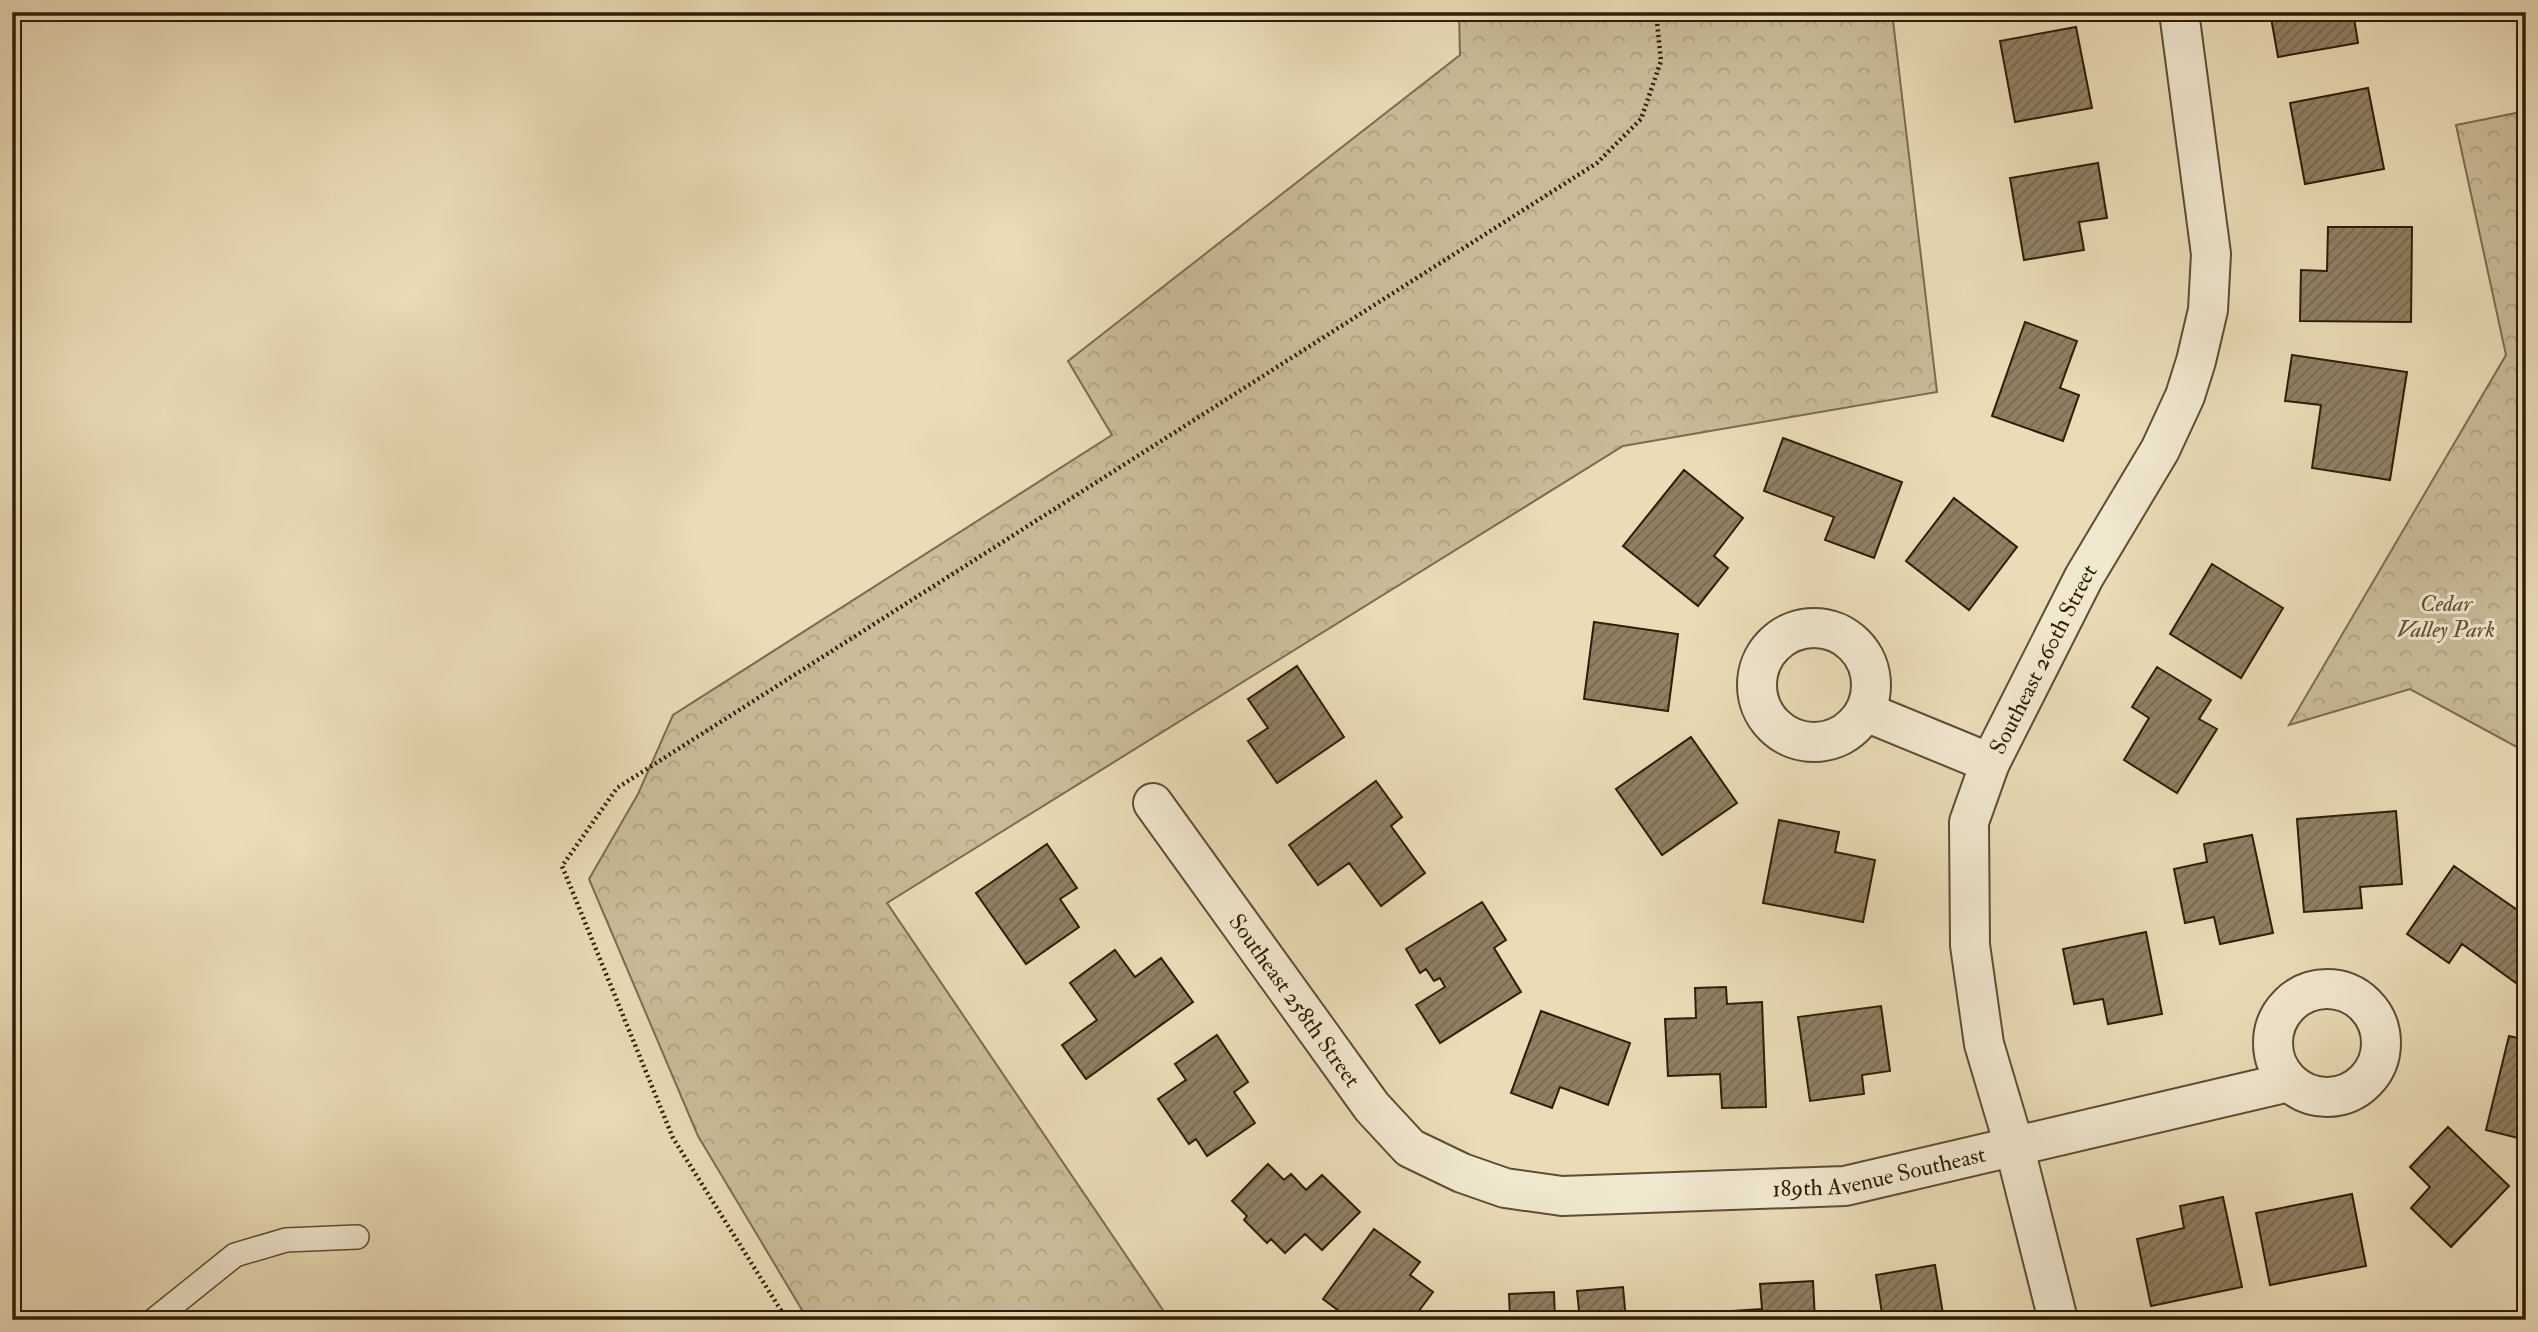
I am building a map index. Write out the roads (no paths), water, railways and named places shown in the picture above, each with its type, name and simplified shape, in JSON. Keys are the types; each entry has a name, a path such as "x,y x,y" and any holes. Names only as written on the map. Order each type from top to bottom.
{"street":[{"name":"Southeast 260th Street","path":"2058,1320 2014,1144 1984,1044 1970,945 1969,822 1990,763 2084,577 2160,450 2185,396 2196,361 2208,310 2211,254 2179,12"},
{"path":"1866,712 1990,763"},
{"name":"Southeast 258th Street","path":"1153,803 1372,1107 1410,1149 1461,1173"},
{"name":"189th Avenue Southeast","path":"1461,1173 1505,1188 1562,1196 1845,1186 2014,1144 2289,1082"}],"lane":[{"path":"154,1320 235,1255 286,1240 357,1237"}],"park label":[{"name":"Cedar Valley Park","path":"2446,616"}]}
